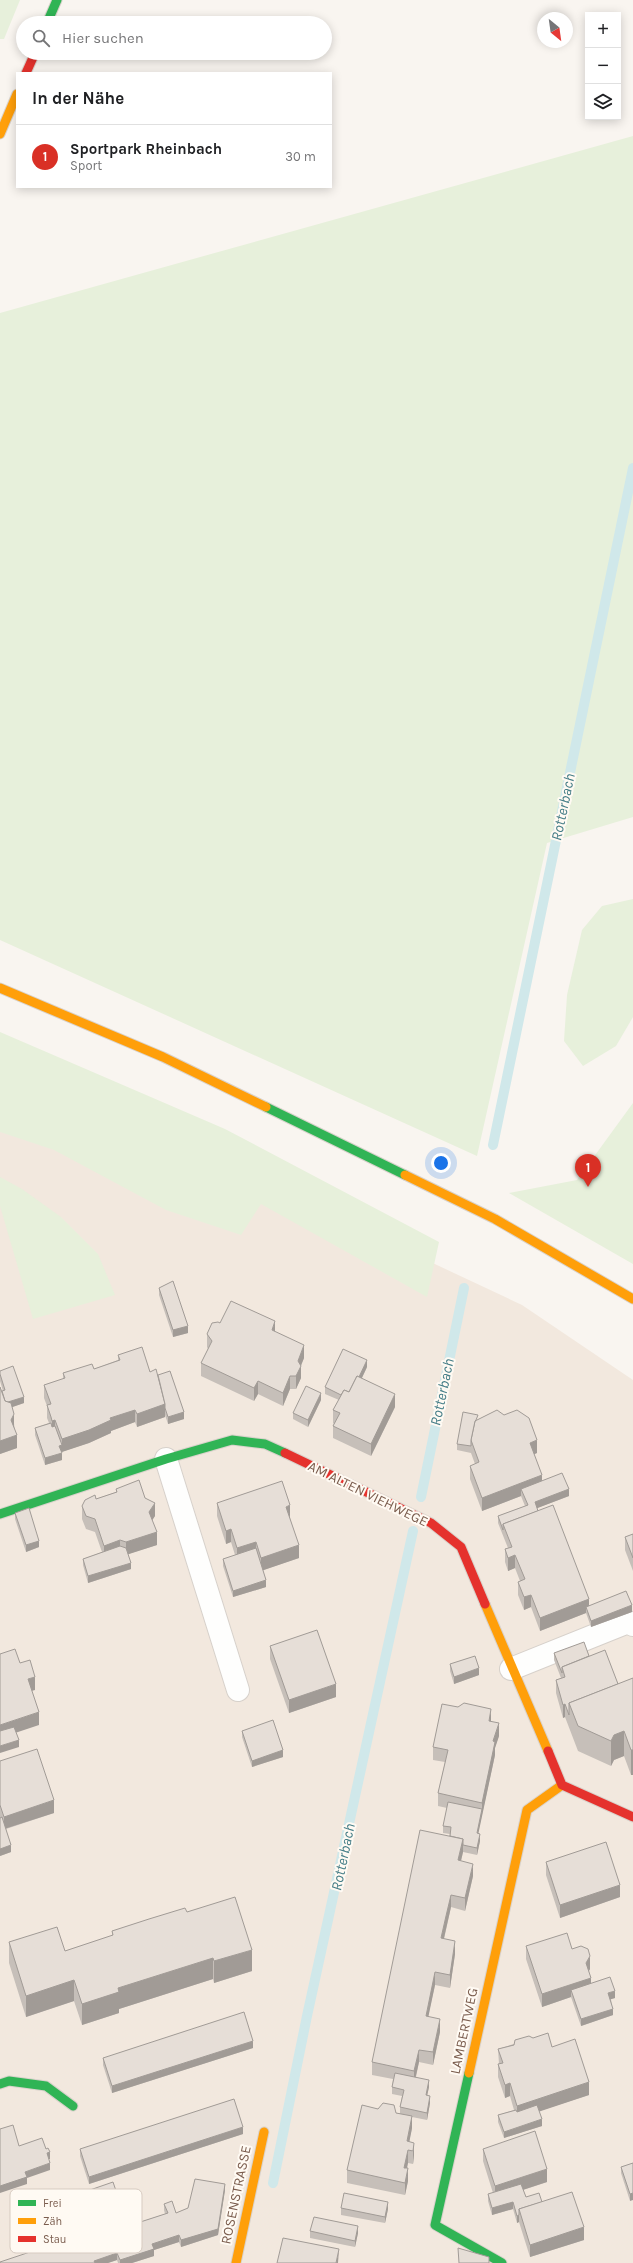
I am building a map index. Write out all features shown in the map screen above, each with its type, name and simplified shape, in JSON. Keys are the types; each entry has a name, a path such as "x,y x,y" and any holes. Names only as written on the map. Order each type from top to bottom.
{"street":[{"path":"50,16 57,0"},
{"path":"26,72 32,60"},
{"path":"0,134 16,96"},
{"path":"0,988 163,1057 488,1215 633,1299"},
{"name":"AM ALTEN VIEHWEGE","path":"0,1514 166,1459 232,1440 265,1444 431,1523 461,1547 511,1669 562,1785"},
{"path":"166,1459 238,1690"},
{"path":"511,1669 628,1622 633,1625"},
{"path":"562,1785 633,1817"},
{"name":"LAMBERTWEG","path":"502,2263 436,2225 527,1810 562,1785"},
{"path":"0,2084 9,2081 46,2086 73,2106"},
{"name":"ROSENSTRASSE","path":"236,2263 264,2132"}],"shaded area":[{"path":"0,1063 171,1140 522,1305 633,1380 633,2263 0,2263"}],"green space":[{"path":"0,0 20,0 4,39 0,39"},
{"path":"633,136 633,817 547,843 477,1156 0,940 0,313"},
{"path":"633,899 633,1017 616,1046 583,1066 564,1041 567,995 582,930 602,906"},
{"path":"0,1032 225,1129 439,1242 427,1297 261,1204 241,1235 166,1210 54,1150 0,1132"},
{"path":"633,1103 633,1264 509,1193 577,1180"},
{"path":"0,1177 22,1189 61,1217 98,1254 115,1295 33,1319 0,1206"}],"building":[{"path":"173,1281 188,1326 173,1330 159,1288"},
{"path":"231,1301 275,1321 272,1330 304,1345 298,1361 301,1366 296,1376 290,1376 283,1393 258,1381 254,1388 201,1363 212,1341 207,1334 212,1323 220,1323"},
{"path":"142,1347 150,1372 156,1369 165,1404 137,1414 135,1410 110,1418 111,1420 89,1430 62,1439 55,1420 52,1421 47,1405 51,1404 44,1385 65,1378 63,1373 92,1364 94,1369 120,1360 118,1355"},
{"path":"343,1349 367,1360 359,1377 357,1376 349,1392 344,1390 341,1395 325,1387"},
{"path":"13,1366 24,1397 8,1402 5,1401 2,1391 5,1390 0,1371"},
{"path":"170,1371 184,1412 168,1417 158,1375"},
{"path":"357,1376 395,1394 371,1444 333,1426 340,1413 333,1410 344,1390 349,1392"},
{"path":"306,1386 321,1393 308,1420 293,1413"},
{"path":"0,1387 5,1401 11,1403 14,1414 11,1420 17,1435 0,1441"},
{"path":"497,1410 504,1415 517,1410 529,1418 537,1440 530,1443 542,1475 482,1498 470,1466 479,1462 471,1440 475,1421"},
{"path":"463,1412 478,1415 475,1421 471,1446 457,1444"},
{"path":"51,1423 52,1427 55,1426 62,1445 59,1446 62,1453 45,1458 35,1428"},
{"path":"562,1473 569,1489 535,1502 538,1511 503,1524 503,1530 498,1516 528,1505 521,1489"},
{"path":"139,1480 145,1498 155,1503 149,1512 157,1532 126,1542 120,1540 104,1546 95,1519 86,1516 82,1506 85,1500 95,1495 96,1499 117,1492 116,1489"},
{"path":"282,1481 290,1505 286,1507 299,1545 261,1558 256,1542 237,1548 231,1529 226,1531 217,1503"},
{"path":"553,1505 589,1599 540,1618 531,1595 524,1597 518,1582 525,1579 515,1555 508,1558 505,1549 512,1547 503,1524"},
{"path":"29,1508 39,1541 26,1545 15,1513"},
{"path":"633,1534 633,1558 625,1537"},
{"path":"120,1546 126,1548 131,1563 88,1576 83,1559"},
{"path":"256,1548 266,1580 233,1591 223,1559"},
{"path":"626,1591 632,1605 591,1621 586,1607"},
{"path":"317,1630 336,1684 289,1700 270,1646"},
{"path":"584,1642 589,1656 562,1667 562,1673 554,1653"},
{"path":"15,1649 20,1663 30,1660 35,1677 28,1679 39,1712 0,1725 0,1654"},
{"path":"605,1650 618,1684 569,1703 569,1715 565,1704 563,1705 556,1680 565,1677 562,1667"},
{"path":"475,1656 479,1668 454,1677 450,1664"},
{"path":"633,1678 633,1750 631,1750 624,1731 614,1735 611,1741 578,1726 569,1703"},
{"path":"464,1703 491,1709 489,1721 499,1723 493,1741 495,1742 482,1803 438,1793 448,1750 433,1747 442,1704 458,1707"},
{"path":"273,1720 283,1750 252,1761 242,1731"},
{"path":"14,1727 19,1740 0,1746 0,1731"},
{"path":"37,1749 54,1800 4,1817 0,1805 0,1761"},
{"path":"448,1802 482,1809 477,1833 480,1834 477,1848 463,1845 463,1839 450,1836 451,1827 443,1826"},
{"path":"2,1817 11,1845 0,1849 0,1818"},
{"path":"420,1830 463,1839 458,1860 473,1864 465,1898 451,1895 441,1938 455,1941 450,1975 435,1972 426,2016 440,2019 433,2052 419,2050 414,2071 372,2062"},
{"path":"606,1842 620,1885 560,1905 546,1862"},
{"path":"235,1897 252,1950 214,1961 213,1958 118,1988 119,1992 82,2004 74,1980 26,1996 9,1942 57,1927 65,1951 113,1935 112,1931 149,1919 185,1908 187,1912"},
{"path":"567,1933 572,1949 581,1946 588,1949 590,1956 586,1963 591,1978 542,1994 526,1946"},
{"path":"610,1977 615,1991 608,1993 613,2009 581,2019 571,1990"},
{"path":"244,2012 253,2041 112,2086 103,2058"},
{"path":"548,2033 552,2047 575,2039 589,2082 517,2106 510,2083 505,2085 498,2064 503,2063 498,2049 514,2045 515,2040 529,2036 533,2038"},
{"path":"395,2073 429,2080 426,2095 430,2096 427,2113 400,2107 404,2090 392,2087"},
{"path":"234,2099 243,2127 89,2177 80,2149"},
{"path":"383,2103 394,2105 396,2113 412,2116 407,2141 414,2143 413,2151 408,2150 404,2168 408,2168 405,2183 347,2170 362,2105 378,2109"},
{"path":"537,2105 542,2119 504,2132 498,2115 516,2110 517,2112"},
{"path":"13,2125 19,2146 42,2138 46,2149 48,2148 50,2152 47,2153 50,2163 25,2172 27,2177 0,2186 0,2129"},
{"path":"535,2131 547,2169 495,2186 483,2149"},
{"path":"633,2163 633,2193 630,2194 621,2167"},
{"path":"195,2179 225,2184 218,2229 181,2240 179,2235 152,2244 154,2249 142,2253 142,2221 168,2213 164,2204 172,2201 176,2213 188,2208"},
{"path":"113,2182 115,2189 93,2189"},
{"path":"521,2184 526,2197 539,2193 542,2202 519,2209 519,2215 517,2216 513,2202 492,2208 488,2194"},
{"path":"572,2192 584,2227 530,2245 519,2209"},
{"path":"344,2193 388,2202 385,2217 341,2208"},
{"path":"314,2217 358,2226 355,2241 310,2231"},
{"path":"283,2238 339,2249 336,2263 277,2263"},
{"path":"458,2248 489,2257 489,2263 459,2263"},
{"path":"27,2253 117,2253 94,2261 95,2263 0,2262"},
{"path":"117,2253 142,2253 120,2260"}],"waterway":[{"name":"Rotterbach","path":"493,1145 633,468"},
{"name":"Rotterbach","path":"421,1497 464,1288"},
{"name":"Rotterbach","path":"273,2183 307,2016 413,1531"}],"traffic: fast":[{"path":"50,16 57,0"},
{"path":"266,1107 405,1175"},
{"path":"0,1514 166,1459 232,1440 265,1444 285,1453"},
{"path":"469,2073 435,2225 502,2263"},
{"path":"0,2084 9,2081 46,2086 73,2106"}],"traffic: slow":[{"path":"0,134 16,96"},
{"path":"0,988 163,1057 266,1107"},
{"path":"405,1175 495,1219 633,1299"},
{"path":"485,1604 548,1751"},
{"path":"469,2073 527,1810 562,1785"},
{"path":"236,2263 264,2132"}],"traffic: jam":[{"path":"26,72 32,60"},
{"path":"285,1453 431,1523 461,1547 485,1604"},
{"path":"548,1751 562,1785 633,1817"}],"place":[{"name":"Sportpark Rheinbach","path":"588,1187"}]}
